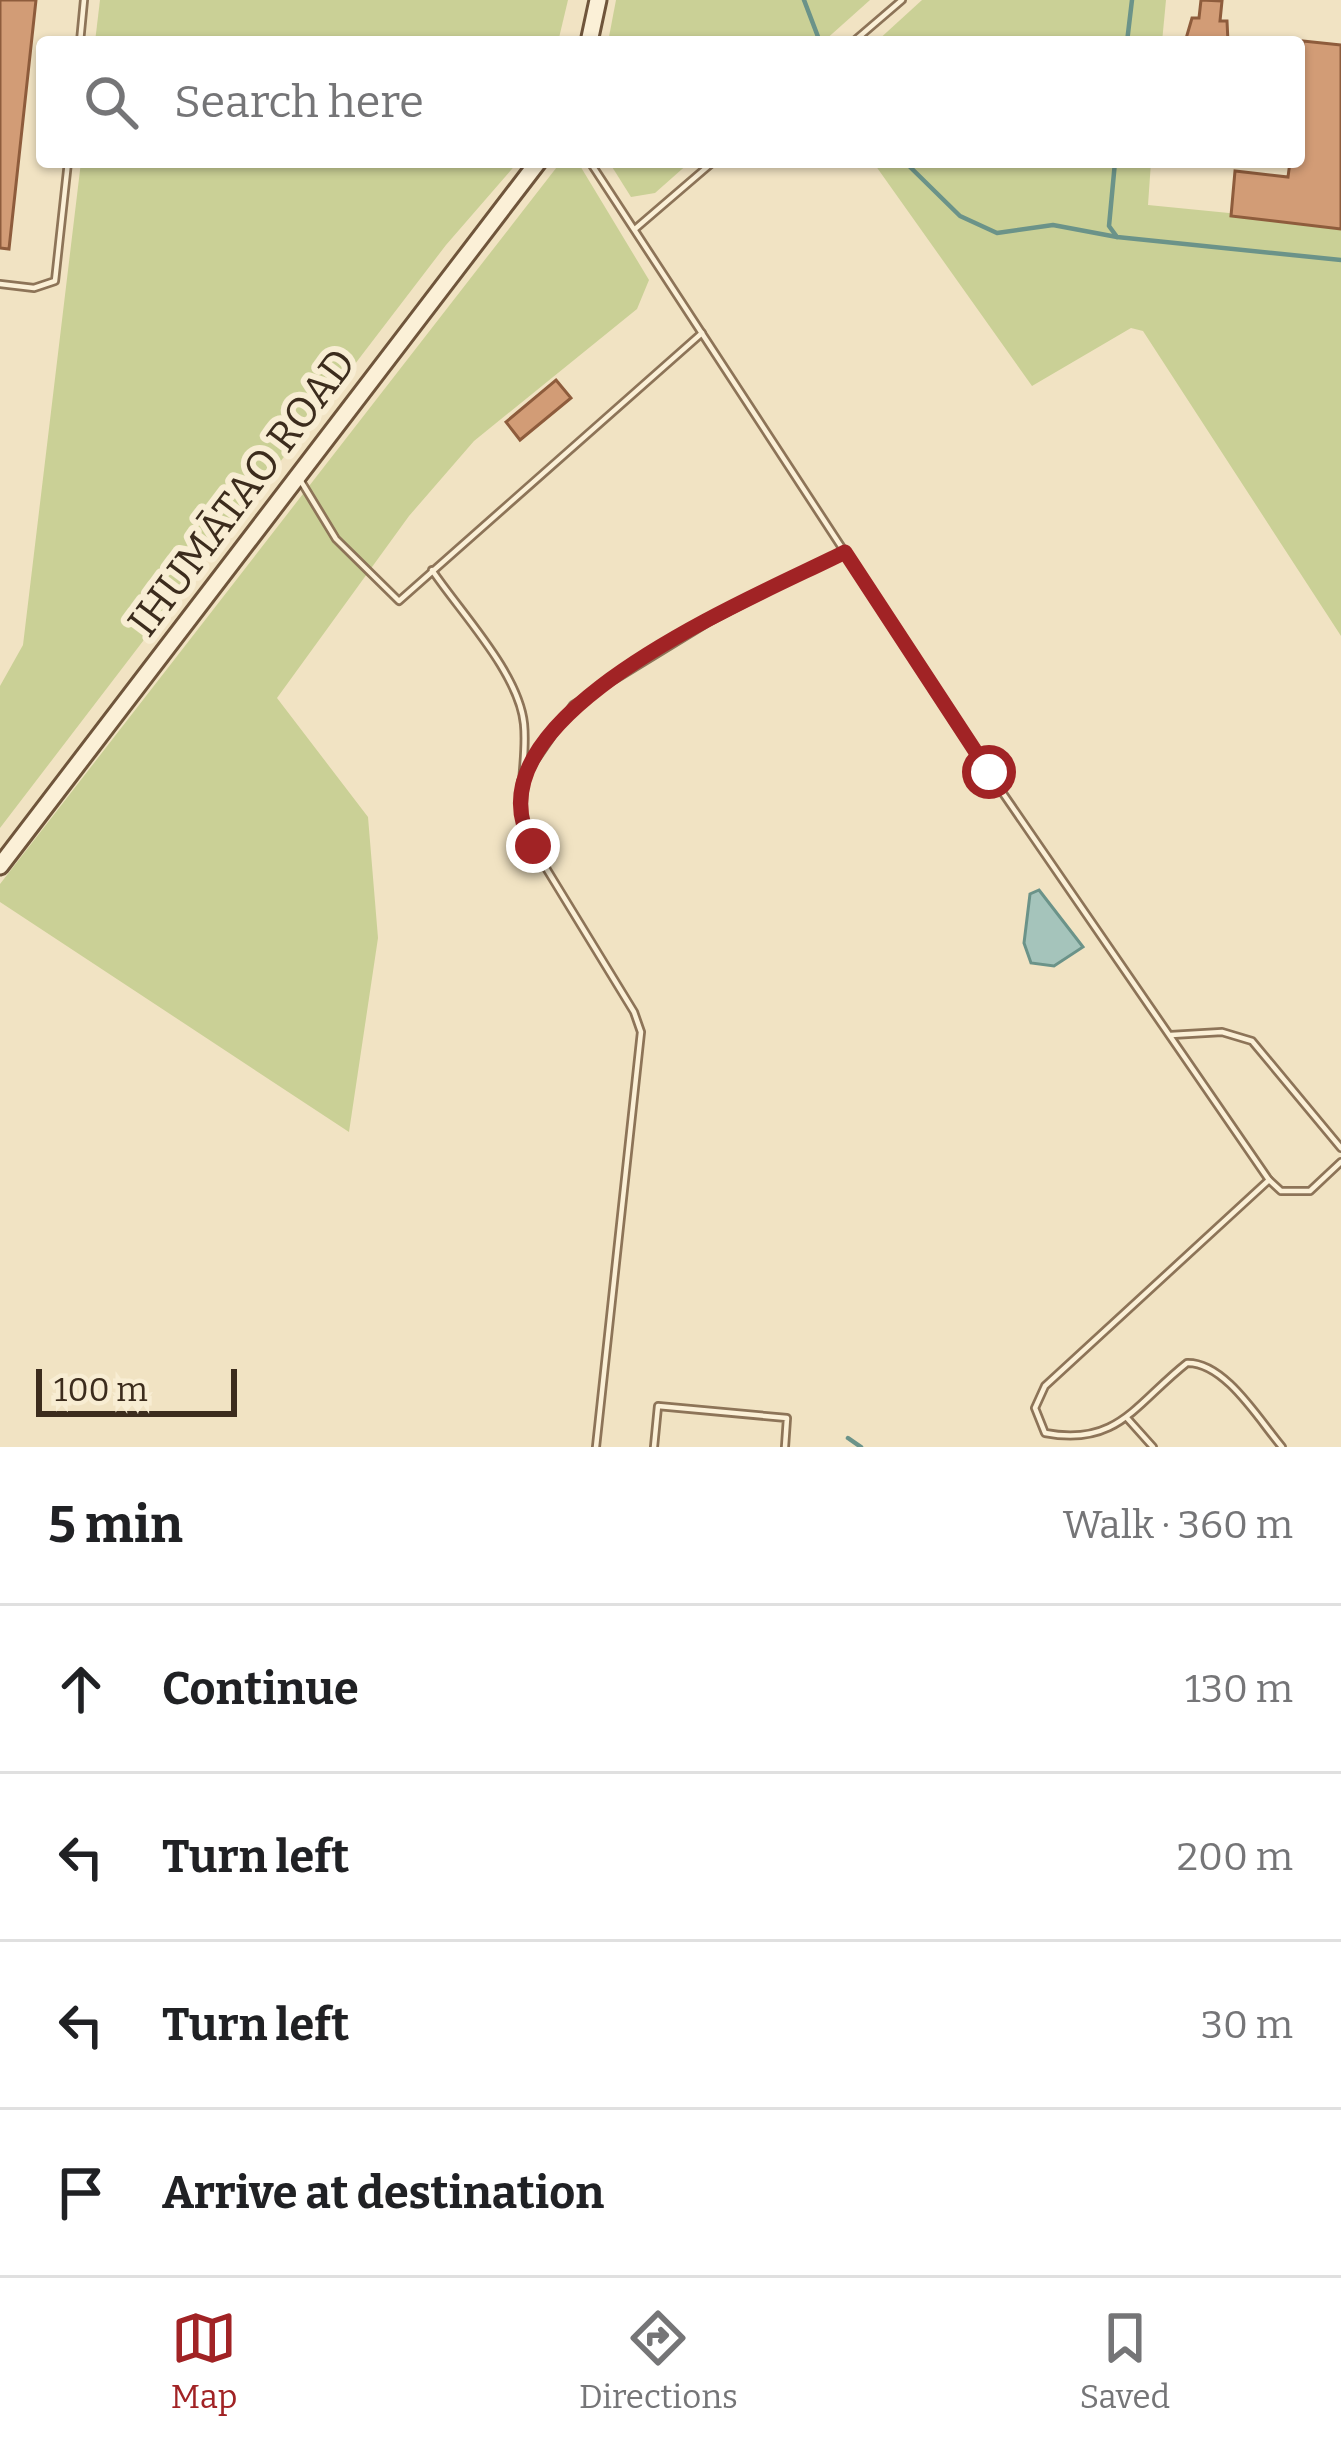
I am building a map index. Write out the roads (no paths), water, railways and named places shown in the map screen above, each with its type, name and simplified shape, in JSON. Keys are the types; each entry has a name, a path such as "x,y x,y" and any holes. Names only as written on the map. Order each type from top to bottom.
{"street":[{"path":"591,36 598,0"},
{"name":"IHUMĀTAO ROAD","path":"0,866 533,168"}],"lane":[{"path":"81,36 84,0"},
{"path":"860,36 902,0"},
{"path":"0,284 34,288 55,281 67,168"},
{"path":"594,168 845,552 1269,1180 1281,1191 1310,1190 1341,1162"},
{"path":"634,229 705,168"},
{"path":"298,476 335,538 399,601 702,333"},
{"path":"519,786 573,705 710,621 845,552"},
{"path":"432,570 512,682 524,721 519,786 527,836 634,1012 641,1032 596,1447"},
{"path":"1169,1035 1222,1032 1252,1041 1341,1148"},
{"path":"1269,1180 1045,1386 1035,1408 1045,1433 1075,1439 1117,1428 1187,1363 1200,1363 1215,1371 1282,1447"},
{"path":"654,1447 658,1406 787,1418 785,1447"},
{"path":"1127,1418 1153,1447"}],"water":[{"path":"1039,890 1083,947 1054,966 1031,963 1024,943 1030,894"}],"waterway":[{"path":"804,0 818,36"},
{"path":"1128,36 1132,0"},
{"path":"911,168 960,216 997,233 1053,225 1117,237"},
{"path":"1114,168 1109,226 1117,237 1341,260"},
{"path":"848,1438 861,1447"}]}
